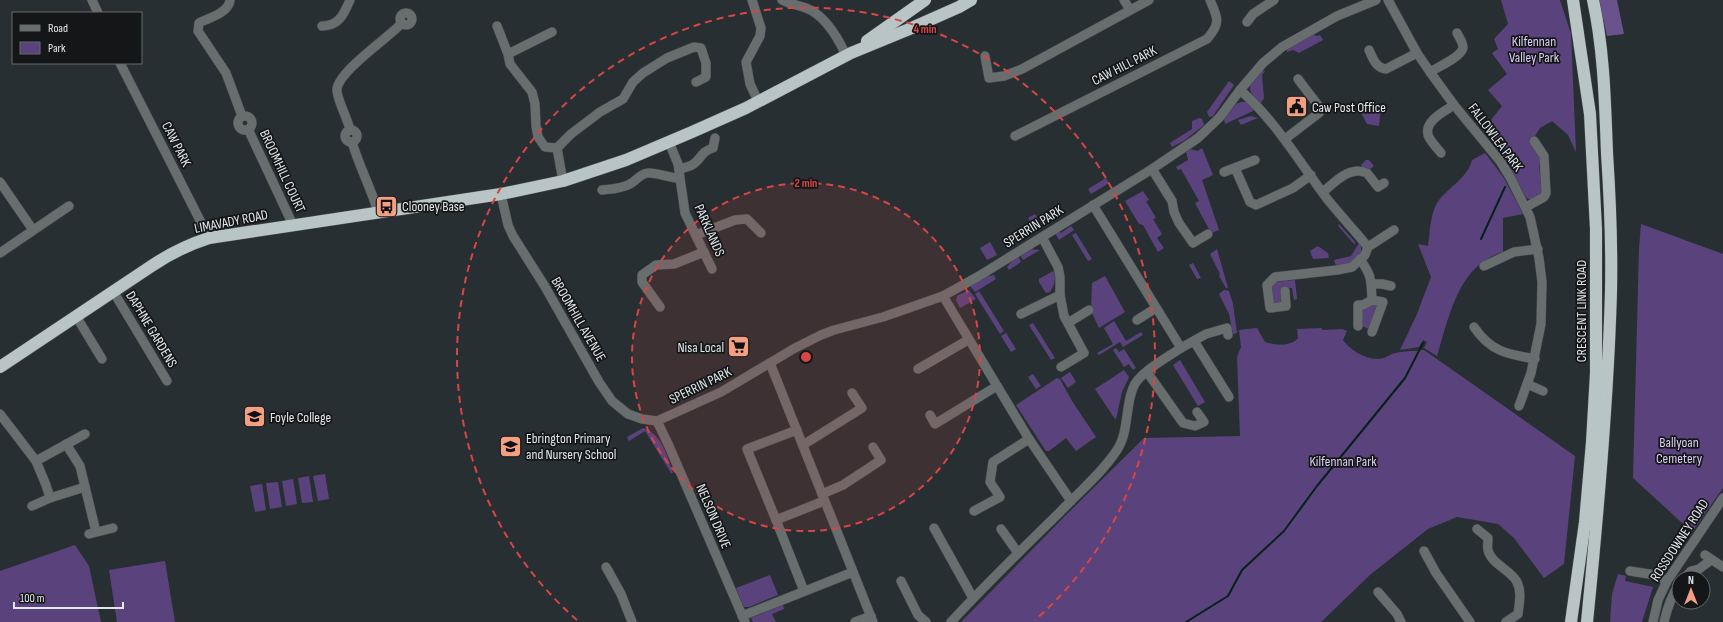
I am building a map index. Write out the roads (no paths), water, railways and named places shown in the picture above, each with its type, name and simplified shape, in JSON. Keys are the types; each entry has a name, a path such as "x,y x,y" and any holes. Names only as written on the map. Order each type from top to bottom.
{"highway":[{"path":"849,54 925,0"},
{"path":"849,54 959,8 971,0"},
{"path":"1566,0 1576,22"},
{"name":"CRESCENT LINK ROAD","path":"1571,622 1585,522 1596,373 1596,229 1590,114 1573,0"},
{"name":"CRESCENT LINK ROAD","path":"1587,622 1599,499 1607,384 1611,289 1605,91 1593,0"},
{"name":"LIMAVADY ROAD","path":"0,367 172,253 209,238 501,194 563,181 626,160 669,142 758,101 849,54"}],"street":[{"path":"92,0 98,12"},
{"name":"BROOMHILL COURT","path":"230,0 230,4 226,9 199,24 198,30 226,73 242,116 246,116 251,120 252,124 248,129 293,226"},
{"path":"322,26 328,26 341,20 350,0"},
{"path":"752,0 760,28 760,36 746,62 750,84 758,101"},
{"path":"782,0 789,4 807,9 821,18 849,54"},
{"path":"1124,0 1130,10"},
{"path":"985,56 989,78 1004,76 1022,70 1149,0"},
{"name":"CAW HILL PARK","path":"1015,136 1207,39 1215,30 1218,22 1210,0"},
{"path":"1247,22 1253,14 1274,0"},
{"name":"SPERRIN PARK","path":"657,421 721,392 801,345 834,330 883,317 943,296 978,276 1152,169 1193,142 1220,117 1263,63 1282,47 1337,16 1376,0"},
{"name":"FALLOWLEA PARK","path":"1388,0 1417,53 1430,72 1454,105 1500,161 1530,217 1538,249 1542,282 1542,312 1535,359 1519,406"},
{"path":"378,212 372,192 352,142 356,140 356,132 350,130 337,90 340,81 366,54 402,23"},
{"path":"497,26 508,54 510,64 532,92 535,104 538,137 545,147 557,148 571,134 600,112 623,99 633,82 643,73 667,58 694,47 701,48 706,63 706,77 696,82"},
{"path":"508,54 552,32"},
{"path":"1430,72 1458,56 1461,52 1462,43 1457,33"},
{"path":"1369,50 1377,66 1381,69 1386,69 1417,53"},
{"name":"CAW PARK","path":"121,64 209,238"},
{"path":"1285,139 1319,113 1320,109 1318,104 1298,79"},
{"path":"1240,90 1259,108 1285,139 1323,192 1368,247"},
{"name":"FALLOWLEA PARK","path":"1441,154 1428,136 1429,127 1433,120 1454,105"},
{"path":"679,169 694,164 701,154 706,150 713,148 715,138"},
{"name":"FALLOWLEA PARK","path":"1526,207 1544,197 1546,193 1544,156 1534,141"},
{"name":"PARKLANDS","path":"669,142 679,169 679,178 685,213 712,269"},
{"path":"557,148 563,181"},
{"path":"1224,172 1255,160"},
{"path":"1235,168 1250,202 1256,205 1293,188 1311,175"},
{"path":"1152,169 1172,201 1174,212 1179,223 1193,243 1208,234"},
{"path":"1323,192 1350,172 1356,171 1367,173 1378,187 1384,183"},
{"path":"602,190 623,187 649,172 671,178 679,178"},
{"path":"0,182 33,230"},
{"name":"BROOMHILL AVENUE","path":"501,194 508,225 513,236 544,285 599,382 612,401 628,414 646,420 657,421"},
{"path":"1094,205 1181,348"},
{"path":"0,253 69,206"},
{"path":"696,235 734,220 747,219 761,233"},
{"path":"1285,291 1286,306 1270,308 1267,285 1275,277 1337,270 1352,266 1365,255 1368,247 1394,230"},
{"path":"1042,237 1058,268 1060,277 1060,295 1064,316 1084,353 1061,367"},
{"path":"1484,266 1514,252 1538,249"},
{"path":"660,307 642,282 642,274 656,265 674,264 704,252"},
{"path":"1360,260 1369,272 1372,284 1372,300"},
{"path":"1372,284 1391,286"},
{"name":"DAPHNE GARDENS","path":"113,291 167,381"},
{"path":"1021,314 1060,295"},
{"path":"943,296 968,340 998,386 1029,439 1071,501"},
{"path":"1358,326 1358,305 1363,305 1372,300 1383,302 1372,332"},
{"path":"1138,320 1156,308"},
{"path":"1068,323 1089,310"},
{"path":"76,316 102,359"},
{"path":"1474,327 1484,340 1497,350 1535,359"},
{"path":"951,622 973,598 1092,480 1118,449 1123,435 1133,387 1139,379 1181,348 1216,330 1227,328 1228,335"},
{"path":"918,369 968,340"},
{"path":"1194,341 1229,396"},
{"path":"770,363 872,619 855,622"},
{"path":"1147,372 1183,423 1194,426 1204,422 1197,412"},
{"path":"1527,384 1543,391"},
{"path":"930,415 935,424 998,386"},
{"path":"803,445 862,408 852,392"},
{"path":"0,414 36,461 46,484 50,498"},
{"name":"NELSON DRIVE","path":"657,421 744,619"},
{"path":"797,430 747,449 804,591"},
{"path":"36,461 85,434"},
{"path":"974,511 1000,497 990,482 993,462 1029,439"},
{"path":"66,444 80,466 85,487 92,533 113,528"},
{"path":"776,520 823,497 881,460 873,446"},
{"path":"32,506 50,498 85,487"},
{"name":"ROSSDOWNEY ROAD","path":"1653,622 1658,600 1667,581 1723,498"},
{"path":"934,528 973,598"},
{"path":"1001,529 1018,553"},
{"path":"1477,529 1488,538 1488,551 1494,560 1508,571 1517,583 1520,599 1518,614 1506,622"},
{"path":"1424,551 1436,572 1470,622"},
{"path":"1695,570 1699,569 1708,558 1723,566"},
{"path":"606,567 621,594 632,622"},
{"path":"1630,571 1655,576 1667,581"},
{"path":"744,619 804,591 853,572"},
{"path":"901,581 918,615 926,622"},
{"path":"1378,592 1397,614 1401,622"},
{"path":"1664,622 1671,600"}],"waterway":[{"path":"1481,239 1505,187"},
{"path":"1186,622 1228,596 1242,570 1284,531 1317,486 1405,378 1423,343"}],"place":[{"name":"Caw Post Office","path":"1297,107"},
{"name":"Clooney Base","path":"387,206"},
{"name":"Nisa Local","path":"739,347"},
{"name":"Foyle College","path":"254,417"},
{"name":"Ebrington Primary and Nursery School","path":"510,446"}],"park label":[{"name":"Kilfennan Valley Park","path":"1534,50"},
{"name":"Ballyoan Cemetery","path":"1679,450"},
{"name":"Kilfennan Park","path":"1343,461"}]}
